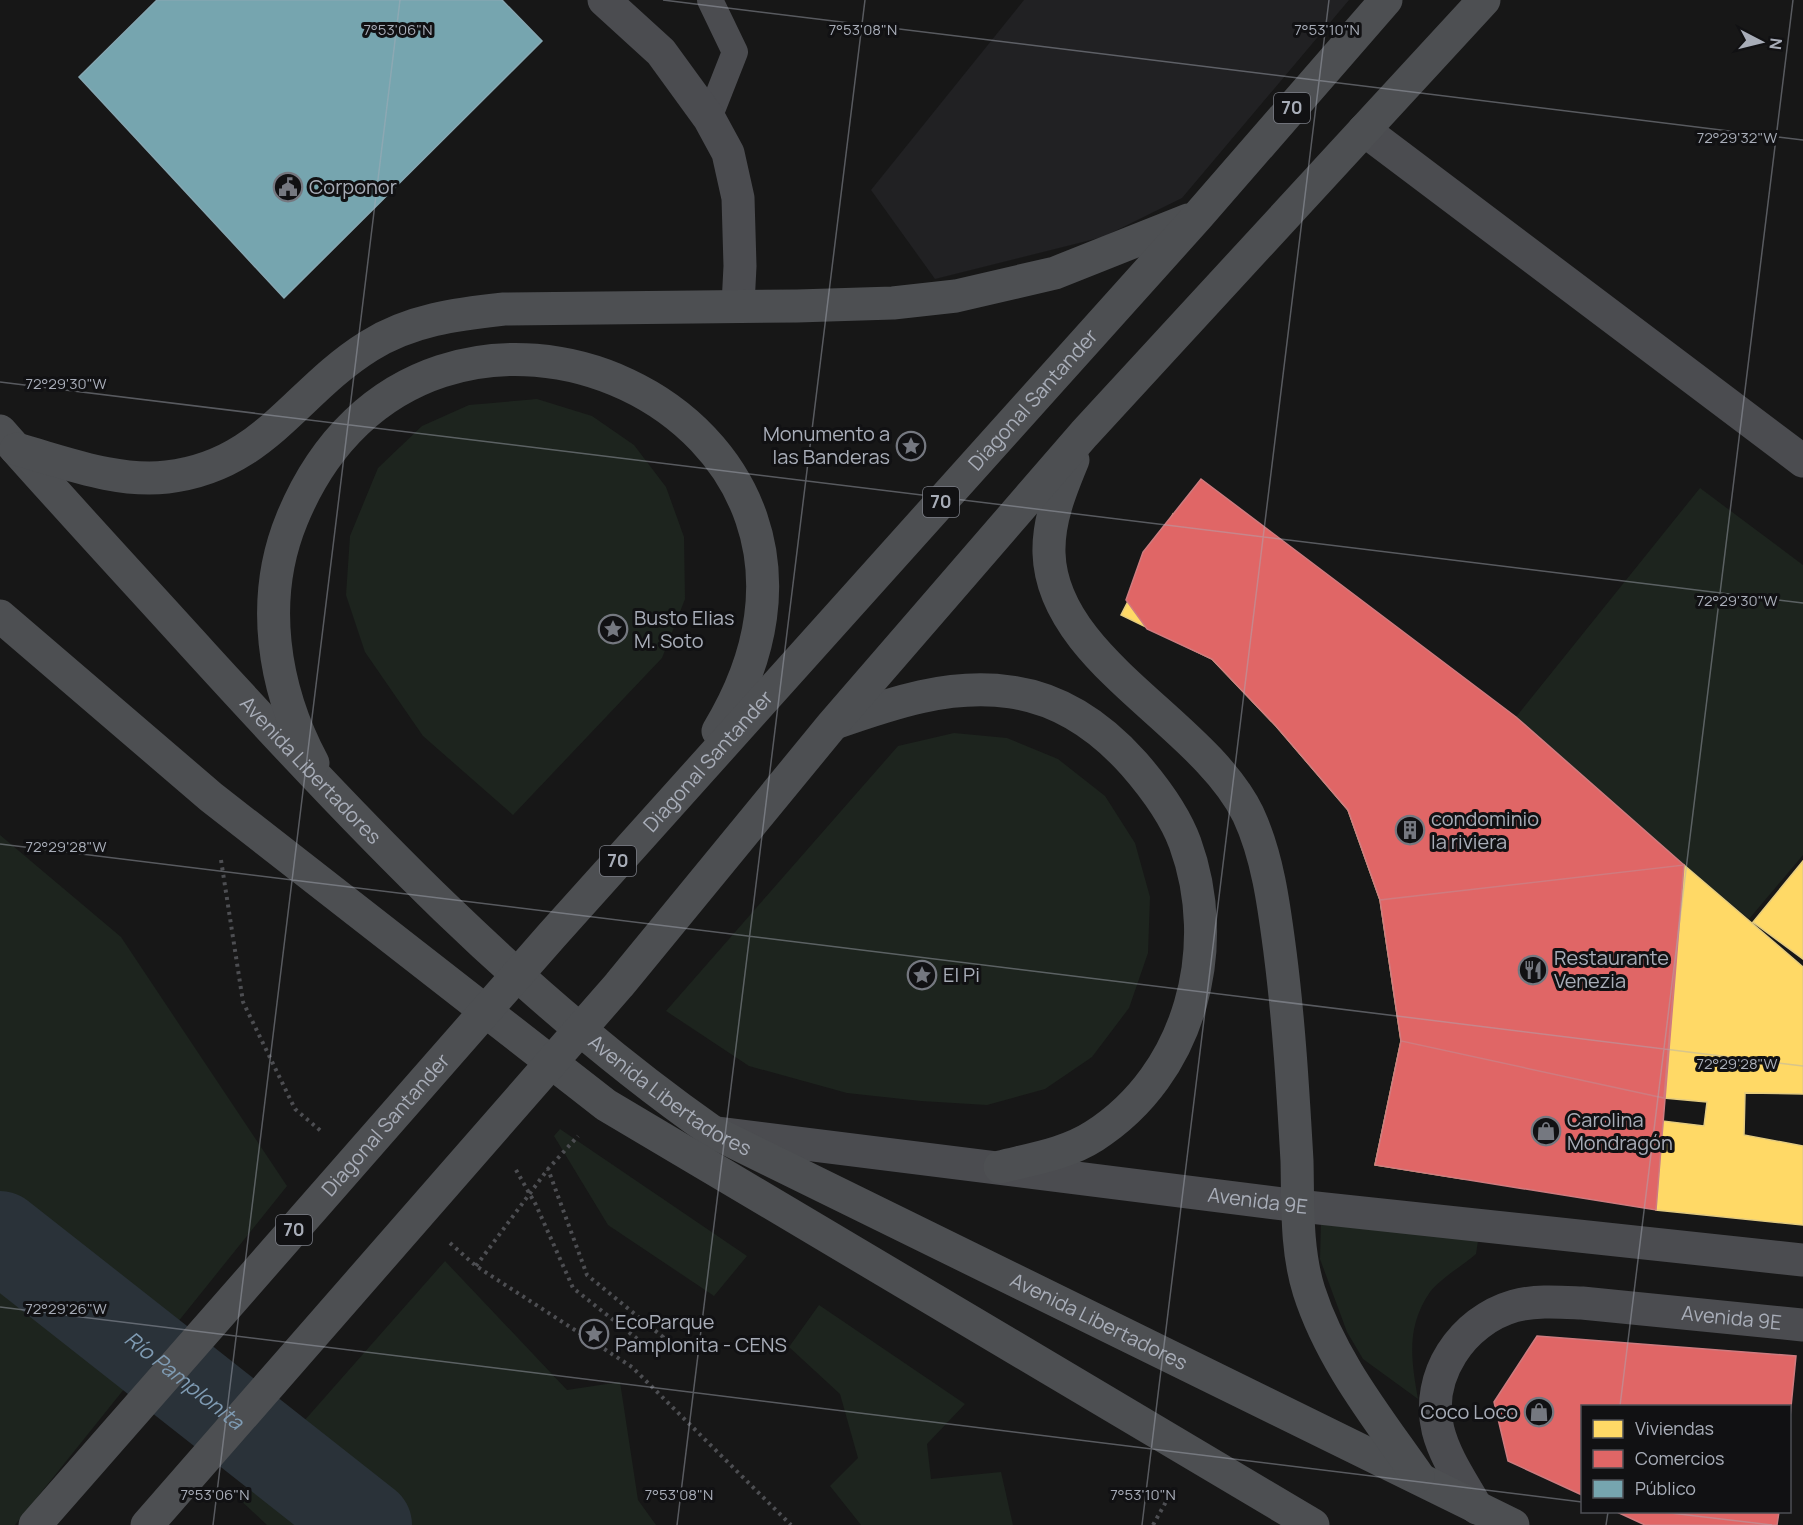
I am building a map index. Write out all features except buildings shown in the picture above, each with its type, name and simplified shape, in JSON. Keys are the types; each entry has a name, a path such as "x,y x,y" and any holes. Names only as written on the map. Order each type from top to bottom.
{"main road":[{"name":"Diagonal Santander","path":"35,1525 553,934 1198,216 1386,0"},
{"path":"147,1525 619,985 833,723 1084,434 1484,0"},
{"path":"8,440 113,474 139,477 204,470 248,448 285,420 343,365 368,346 411,325 467,313 504,309 882,303 956,296 1055,273 1198,216"},
{"path":"331,796 305,748 285,697 278,669 274,596 281,552 288,530 300,501 320,465 374,408 410,384 443,370 475,361 500,358 545,360 587,369 611,376 655,399 689,426 722,460 746,504 760,541 763,565 764,595 757,643 750,668 725,721 684,789"},
{"path":"1084,434 1058,497 1053,516 1049,552 1051,572 1060,599 1080,632 1128,684 1213,764 1247,814 1265,866 1277,931 1294,1088 1299,1206 1303,1261 1308,1289 1341,1364 1419,1478"},
{"name":"Avenida Libertadores","path":"8,440 331,796 455,916 617,1063 713,1132 1513,1525"},
{"name":"Avenida Libertadores","path":"0,616 211,797 606,1105 1313,1525"},
{"path":"833,723 938,692 968,689 1042,699 1071,711 1116,744 1144,774 1161,798 1185,842 1199,898 1202,945 1193,995 1171,1051 1155,1078 1135,1101 1093,1136 1066,1150 1000,1167"}],"street":[{"path":"604,0 661,52 709,118 728,153 738,198 740,266 738,305"},
{"path":"1364,130 1803,461"},
{"name":"Avenida 9E","path":"713,1132 1299,1206 1803,1260"},
{"name":"Avenida 9E","path":"1477,1508 1451,1464 1438,1430 1435,1402 1444,1368 1459,1340 1484,1319 1514,1306 1546,1302 1582,1303 1803,1325"}],"lane":[{"path":"709,118 735,52 710,0"}],"path":[{"path":"476,1266 548,1169 606,1105"},
{"path":"487,1135 522,1178 573,1288 650,1349 661,1350 665,1346 663,1337 587,1275 548,1169"}],"shaded area":[{"path":"1024,0 1349,0 1182,198 1103,237 935,279 871,190"},
{"path":"537,399 592,416 634,445 666,487 684,537 685,599 662,658 513,815 423,736 365,652 346,595 350,536 378,468 422,426 469,405"},
{"path":"1700,488 1803,565 1803,855 1749,919 1516,717"},
{"path":"954,733 1007,738 1058,759 1105,796 1135,843 1150,897 1148,953 1129,1008 1092,1057 1045,1089 987,1105 921,1101 847,1093 749,1066 666,1011 898,746"},
{"path":"0,835 121,937 287,1186 15,1525 0,1525"},
{"path":"560,1129 747,1256 714,1296 608,1225 554,1136"},
{"path":"1321,1223 1478,1241 1476,1254 1430,1292 1417,1318 1412,1357 1418,1399 1363,1359 1347,1332 1320,1259"},
{"path":"445,1261 567,1390 620,1382 638,1500 656,1525 267,1525 237,1497"},
{"path":"819,1305 965,1404 927,1444 931,1479 1001,1472 1013,1525 861,1525 830,1486 858,1458 840,1394 789,1347"}],"waterway":[{"name":"Río Pamplonita","path":"0,1236 367,1525"}],"place":[{"name":"Corponor","path":"288,187"},
{"name":"Monumento a las Banderas","path":"911,446"},
{"name":"Busto Elias M. Soto","path":"613,629"},
{"name":"condominio la riviera","path":"1410,830"},
{"name":"Restaurante Venezia","path":"1533,970"},
{"name":"El Pi","path":"922,975"},
{"name":"Carolina Mondragón","path":"1546,1131"},
{"name":"EcoParque Pamplonita - CENS","path":"594,1334"},
{"name":"Coco Loco","path":"1539,1412"}]}
